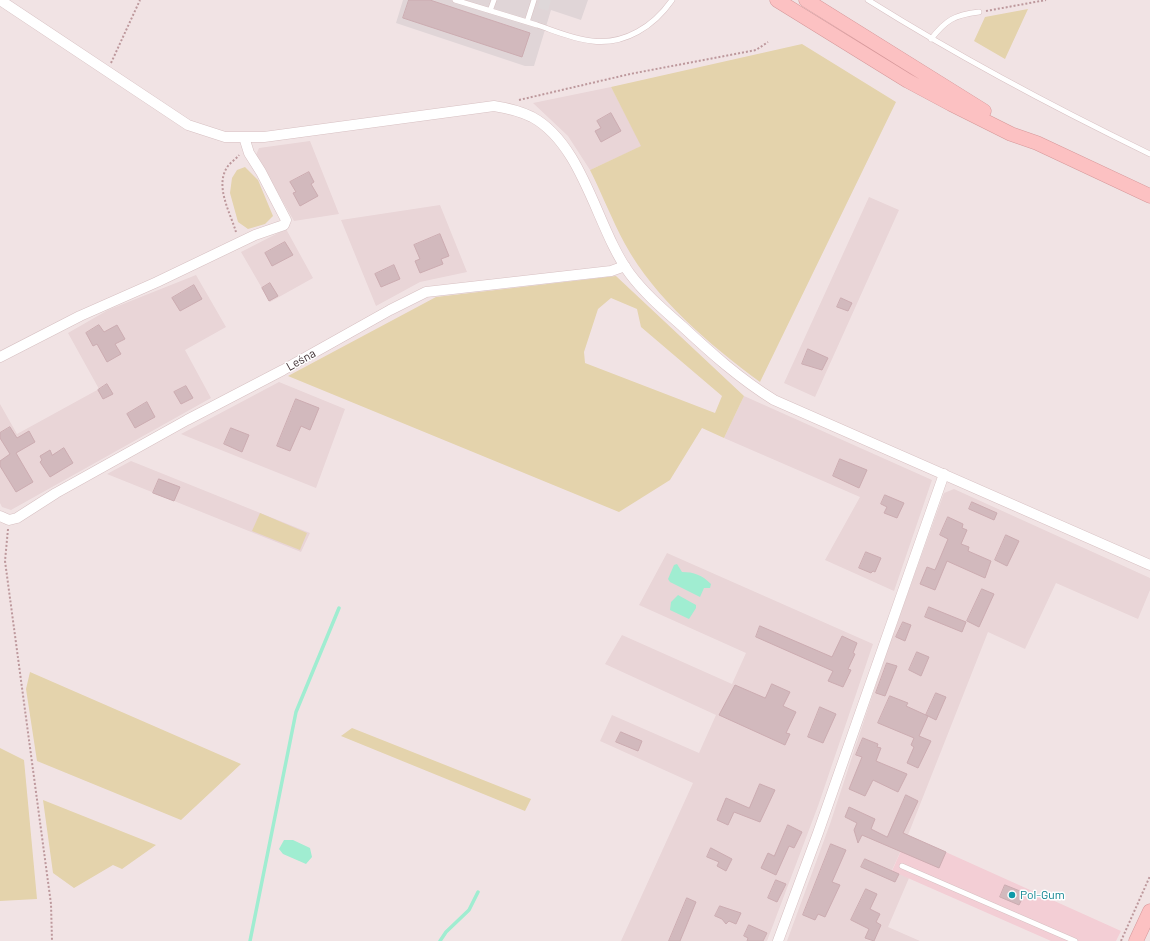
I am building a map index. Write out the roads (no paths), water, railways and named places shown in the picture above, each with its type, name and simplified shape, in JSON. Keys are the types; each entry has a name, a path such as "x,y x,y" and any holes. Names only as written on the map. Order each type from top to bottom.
{"main road":[{"path":"776,0 908,81 1011,134 1037,143 1150,196"},
{"path":"806,0 1037,143"},
{"path":"1136,941 1150,911"}],"street":[{"path":"0,0 188,125 225,137 264,137 494,106 522,112 542,124 562,144 580,171 625,266 639,284 663,309 748,384 774,400 1150,566"},
{"path":"0,357 80,316 157,282 240,242 284,225 286,220 244,137"},
{"name":"Leśna","path":"4,518 16,518 56,493 187,420 283,370 390,310 426,292 611,271 625,266"},
{"path":"778,941 818,833 944,474"}],"lane":[{"path":"455,0 576,38 605,42 633,34 649,25 658,18 672,0"},
{"path":"490,11 494,0"},
{"path":"527,22 534,0"},
{"path":"868,0 931,39 1034,96 1150,154"},
{"path":"931,39 942,25 951,19 961,14 979,12"},
{"path":"902,866 1075,941"}],"waterway":[{"path":"250,941 296,712 339,608"},
{"path":"440,941 446,932 469,910 478,892"}],"place":[{"name":"Pol-Gum","path":"1012,895"}]}
